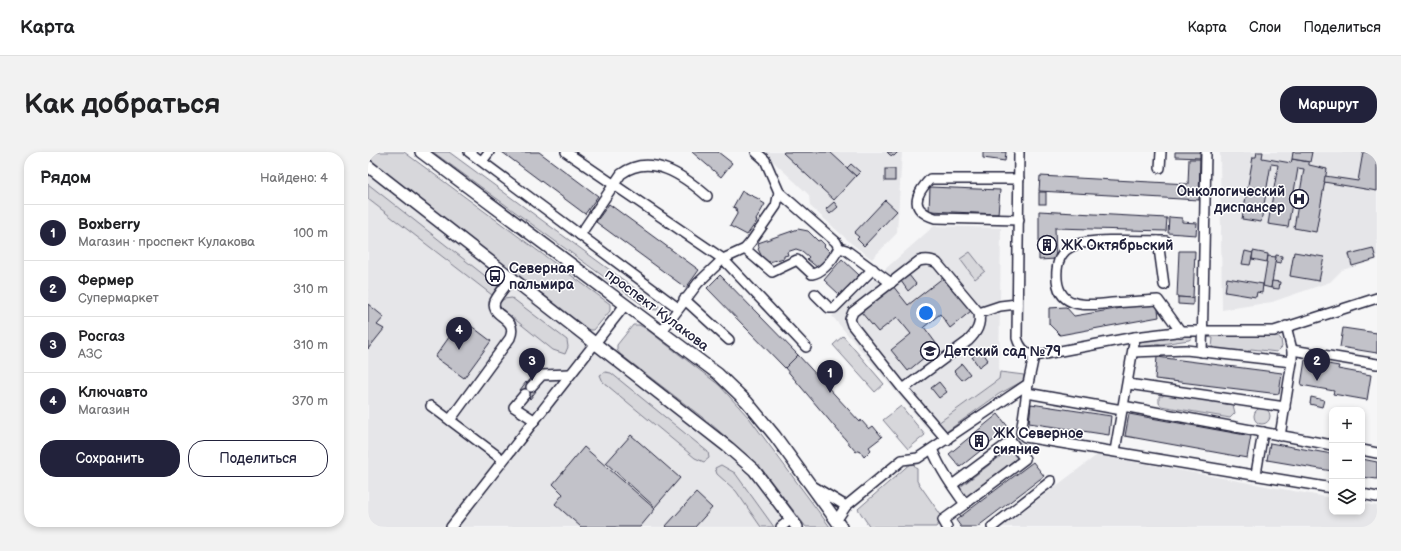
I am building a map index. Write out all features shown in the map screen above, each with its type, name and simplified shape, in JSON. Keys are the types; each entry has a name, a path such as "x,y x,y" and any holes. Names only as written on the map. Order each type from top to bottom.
{"main road":[{"name":"проспект Кулакова","path":"421,152 718,374 747,402 839,524"},
{"path":"368,166 729,448 754,470 794,523"}],"street":[{"path":"469,152 678,308"},
{"path":"482,161 489,152"},
{"path":"566,152 613,186 723,259 806,346"},
{"path":"756,152 765,160 780,192 836,242 839,248 846,250 891,283"},
{"path":"1019,152 1017,338 1019,346 1025,352 1034,356 1135,337 1181,332 1203,330 1274,331 1377,298"},
{"path":"1160,168 1161,152"},
{"path":"1202,352 1206,152"},
{"path":"580,235 613,186 628,169 640,164 663,165 689,180 707,196"},
{"path":"1019,179 930,180 920,190 917,202 920,211 935,218 1019,220"},
{"path":"662,331 684,299 698,283 723,259 745,249 752,242 776,206 780,192"},
{"path":"1164,285 1162,241 1076,244 1067,248 1059,256 1056,280 1059,290 1066,298 1084,306 1158,300 1181,332"},
{"path":"745,249 772,272 797,260 812,274 818,273 834,258 839,248"},
{"path":"903,389 975,334 980,322 979,313 937,263 932,260 919,261 853,312 850,319 852,324 903,389 947,440"},
{"path":"815,294 829,308 834,308 873,269"},
{"path":"450,420 510,338 513,331 511,324 494,308 495,301 512,277"},
{"path":"684,299 729,340"},
{"path":"451,527 570,374 596,344 625,304"},
{"path":"979,313 1000,306 1017,304"},
{"path":"1280,436 1292,362 1292,350 1286,326"},
{"path":"1115,451 1122,408 1128,384 1135,337"},
{"path":"1133,352 1186,350 1292,362"},
{"path":"1292,350 1377,364"},
{"path":"1034,356 1027,388 1021,433 1025,437 1256,474 1329,487"},
{"path":"534,420 514,407 542,375 570,374"},
{"path":"1128,384 1285,407"},
{"path":"839,524 846,506 902,460 918,458 1027,388 1122,408 1329,444"},
{"path":"431,406 503,460"},
{"path":"1256,474 1263,432"},
{"path":"947,527 943,520 1025,459 1010,441 952,485"},
{"path":"932,449 940,467 965,504"},
{"path":"1365,450 1377,452"},
{"path":"992,527 1051,481"},
{"path":"809,484 846,506"},
{"path":"1365,494 1377,496"},
{"path":"781,527 794,523"}],"shaded area":[{"path":"368,152 404,152 610,304 610,311 594,330 585,330 368,160"},
{"path":"433,152 449,152 659,306 657,310 648,309"},
{"path":"763,152 902,152 897,233 872,259 852,244 810,206 809,195"},
{"name":"Онкологический диспансер","path":"1220,152 1377,152 1377,260 1342,270 1330,282 1272,302 1222,310"},
{"path":"368,174 723,449 751,473 792,527 368,527"},
{"path":"368,184 498,286 492,295 368,199"},
{"name":"Детский сад №79","path":"934,226 1001,228 999,379 928,430 832,316"},
{"path":"970,252 985,271 975,279 960,259"},
{"path":"512,298 567,340 568,347 565,354 553,350 497,305 504,299"},
{"path":"633,325 639,325 645,328 719,385 750,419 830,527 806,527 761,468 711,424 620,354 617,350 617,345"},
{"path":"1205,332 1275,334 1281,339 1282,347 1277,352 1251,349 1244,354 1212,348 1213,338 1206,337"},
{"path":"1192,334 1193,337 1189,340 1141,347 1137,343 1139,340"},
{"path":"843,336 884,384 875,392 833,345"},
{"path":"605,372 611,373 708,452 709,458 704,462 695,458 603,382 600,375"},
{"path":"1000,372 1024,375 1023,381 999,394 946,432 938,423 999,379"},
{"path":"1164,393 1233,405 1235,413 1230,418 1161,406 1159,403 1159,396 1163,396"},
{"path":"901,406 925,435 908,449 883,420"},
{"path":"1262,408 1268,410 1270,416 1268,422 1262,424 1256,422 1254,416 1256,410"},
{"path":"1010,449 1017,458 966,497 959,488"},
{"path":"1097,455 1329,497 1329,515 1365,515 1365,504 1377,506 1377,527 1002,527"},
{"path":"912,462 917,469 917,481 943,518 936,527 870,527 858,509"},
{"path":"721,465 735,473 774,527 761,527 736,491 717,474 715,468"}],"building":[{"path":"502,152 539,152 598,196 585,214"},
{"path":"692,152 718,152 732,163 721,177"},
{"path":"830,152 856,176 834,200 783,153"},
{"path":"887,152 898,152 894,156"},
{"path":"983,152 1006,152 1005,161 983,158"},
{"path":"1175,152 1200,152 1200,158 1175,157"},
{"path":"1257,152 1263,152 1262,158 1291,163 1292,159 1309,162 1309,165 1327,169 1316,232 1294,228 1304,169 1298,168 1288,227 1268,224 1278,165 1271,164 1261,222 1242,219 1253,157 1256,157"},
{"path":"1293,152 1312,152 1310,162 1292,159"},
{"path":"1363,152 1377,152 1377,191 1324,182 1325,176 1358,181"},
{"path":"1189,159 1200,159 1199,200 1039,191 1040,176 1188,184"},
{"path":"851,164 860,172 856,176 847,168"},
{"path":"885,169 895,169 895,181 885,181"},
{"path":"930,187 1000,190 998,214 929,211"},
{"path":"742,191 761,200 760,201 765,204 756,220 757,221 747,235 730,226 737,214 736,208 733,207"},
{"path":"1039,192 1046,192 1046,204 1039,204"},
{"path":"885,200 897,211 864,246 857,239 859,237 854,233"},
{"path":"834,202 838,207 830,214 826,209"},
{"path":"609,204 699,270 686,288 596,222"},
{"name":"ЖК Октябрьский","path":"1039,211 1167,218 1166,231 1055,228 1056,259 1039,260"},
{"path":"1169,217 1182,218 1182,222 1197,223 1196,235 1168,233"},
{"path":"798,229 808,231 818,241 820,240 831,253 818,268 807,259 809,257 802,251 796,249 787,252 788,255 784,256 784,258 765,263 758,249 758,243"},
{"path":"1373,248 1376,259 1352,266 1349,254"},
{"path":"1179,251 1195,251 1193,298 1177,297"},
{"path":"1245,251 1253,253 1250,265 1242,264"},
{"path":"1253,251 1268,254 1267,262 1252,259"},
{"path":"1294,252 1324,257 1319,281 1290,276"},
{"path":"1276,255 1282,256 1281,263 1275,262"},
{"path":"1268,256 1276,257 1271,288 1263,286"},
{"path":"842,259 859,275 840,295 824,280"},
{"path":"720,275 798,355 785,368 707,288"},
{"path":"909,275 916,284 908,291 901,281"},
{"path":"944,277 971,311 950,328 940,314 924,327 938,346 908,371 891,350 911,334 897,317 878,332 861,312 893,286 908,305"},
{"path":"1227,278 1263,284 1262,293 1257,292 1256,297 1225,292"},
{"path":"1272,281 1280,282 1279,289 1271,288"},
{"path":"1178,297 1193,298 1193,305 1178,304"},
{"path":"1157,302 1159,317 1060,335 1049,324 1049,308 1066,307 1074,316"},
{"path":"368,304 384,317 377,325 384,329 368,349"},
{"path":"462,319 491,341 464,378 435,357"},
{"path":"1343,328 1377,333 1377,353 1340,347"},
{"path":"981,350 988,360 979,367 972,357"},
{"path":"798,355 860,422 861,420 869,429 873,426 882,437 869,447 871,450 864,457 859,450 856,452 785,368"},
{"path":"1157,357 1282,373 1279,394 1155,379"},
{"path":"1305,360 1339,366 1338,369 1371,375 1367,400 1333,394 1334,391 1301,385"},
{"path":"534,363 539,367 534,373 529,369"},
{"path":"962,364 970,374 962,380 954,371"},
{"path":"526,382 536,391 530,399 520,390"},
{"path":"939,382 947,392 939,398 931,388"},
{"path":"1311,397 1324,400 1322,407 1310,404"},
{"path":"1031,404 1111,416 1109,435 1029,423"},
{"name":"ЖК Северное сияние","path":"998,414 1009,428 960,467 949,454"},
{"path":"1129,414 1251,436 1247,458 1125,436"},
{"path":"631,435 680,478 655,507 606,463"},
{"path":"1270,443 1329,453 1329,470 1267,460"},
{"path":"584,447 655,509 640,527 581,527 555,504 563,494 553,484"},
{"path":"1365,460 1377,462 1377,479 1365,477"},
{"path":"1033,462 1044,476 977,527 961,527 956,520"},
{"path":"696,493 712,508 695,527 665,527"}],"place":[{"name":"Онкологический диспансер","path":"1299,199"},
{"name":"ЖК Октябрьский","path":"1047,245"},
{"name":"Северная пальмира","path":"495,276"},
{"name":"Ключавто","path":"459,350"},
{"name":"Детский сад №79","path":"930,351"},
{"name":"Росгаз","path":"532,381"},
{"name":"Фермер","path":"1317,381"},
{"name":"Boxberry","path":"830,393"},
{"name":"ЖК Северное сияние","path":"979,441"}]}
